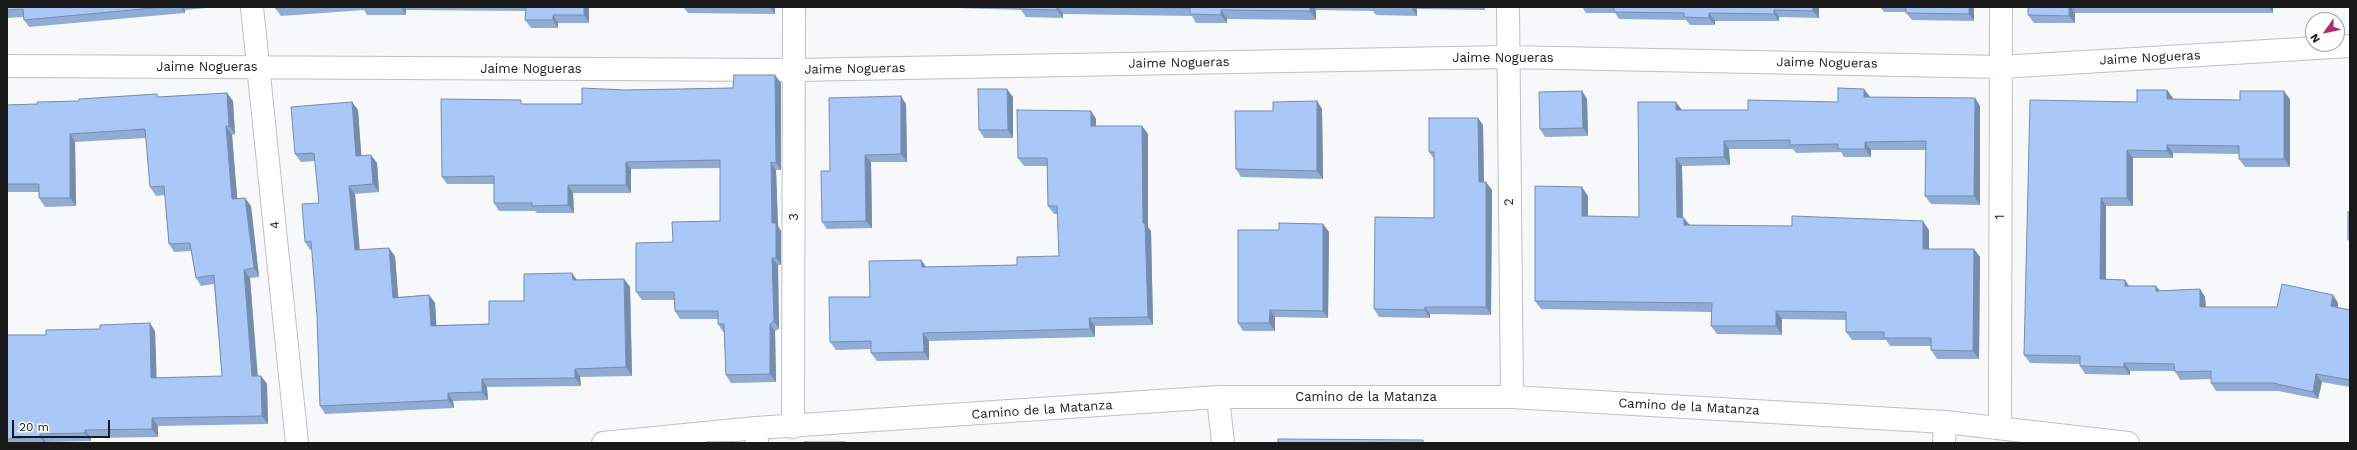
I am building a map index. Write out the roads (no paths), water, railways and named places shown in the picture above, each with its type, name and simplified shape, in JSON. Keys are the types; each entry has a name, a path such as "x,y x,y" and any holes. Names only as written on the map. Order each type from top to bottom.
{"street":[{"name":"4","path":"252,7 297,443"},
{"name":"3","path":"793,427 794,7"},
{"name":"2","path":"1508,7 1507,57 1512,397"},
{"name":"1","path":"2000,428 2001,7"},
{"name":"Jaime Nogueras","path":"7,66 794,70 1507,57 2001,67 2350,46"},
{"name":"Camino de la Matanza","path":"603,443 756,436 793,427 1218,397 1512,397 1945,422 2128,443"},
{"path":"1218,397 1223,443"},
{"path":"1944,443 1945,422"}]}
